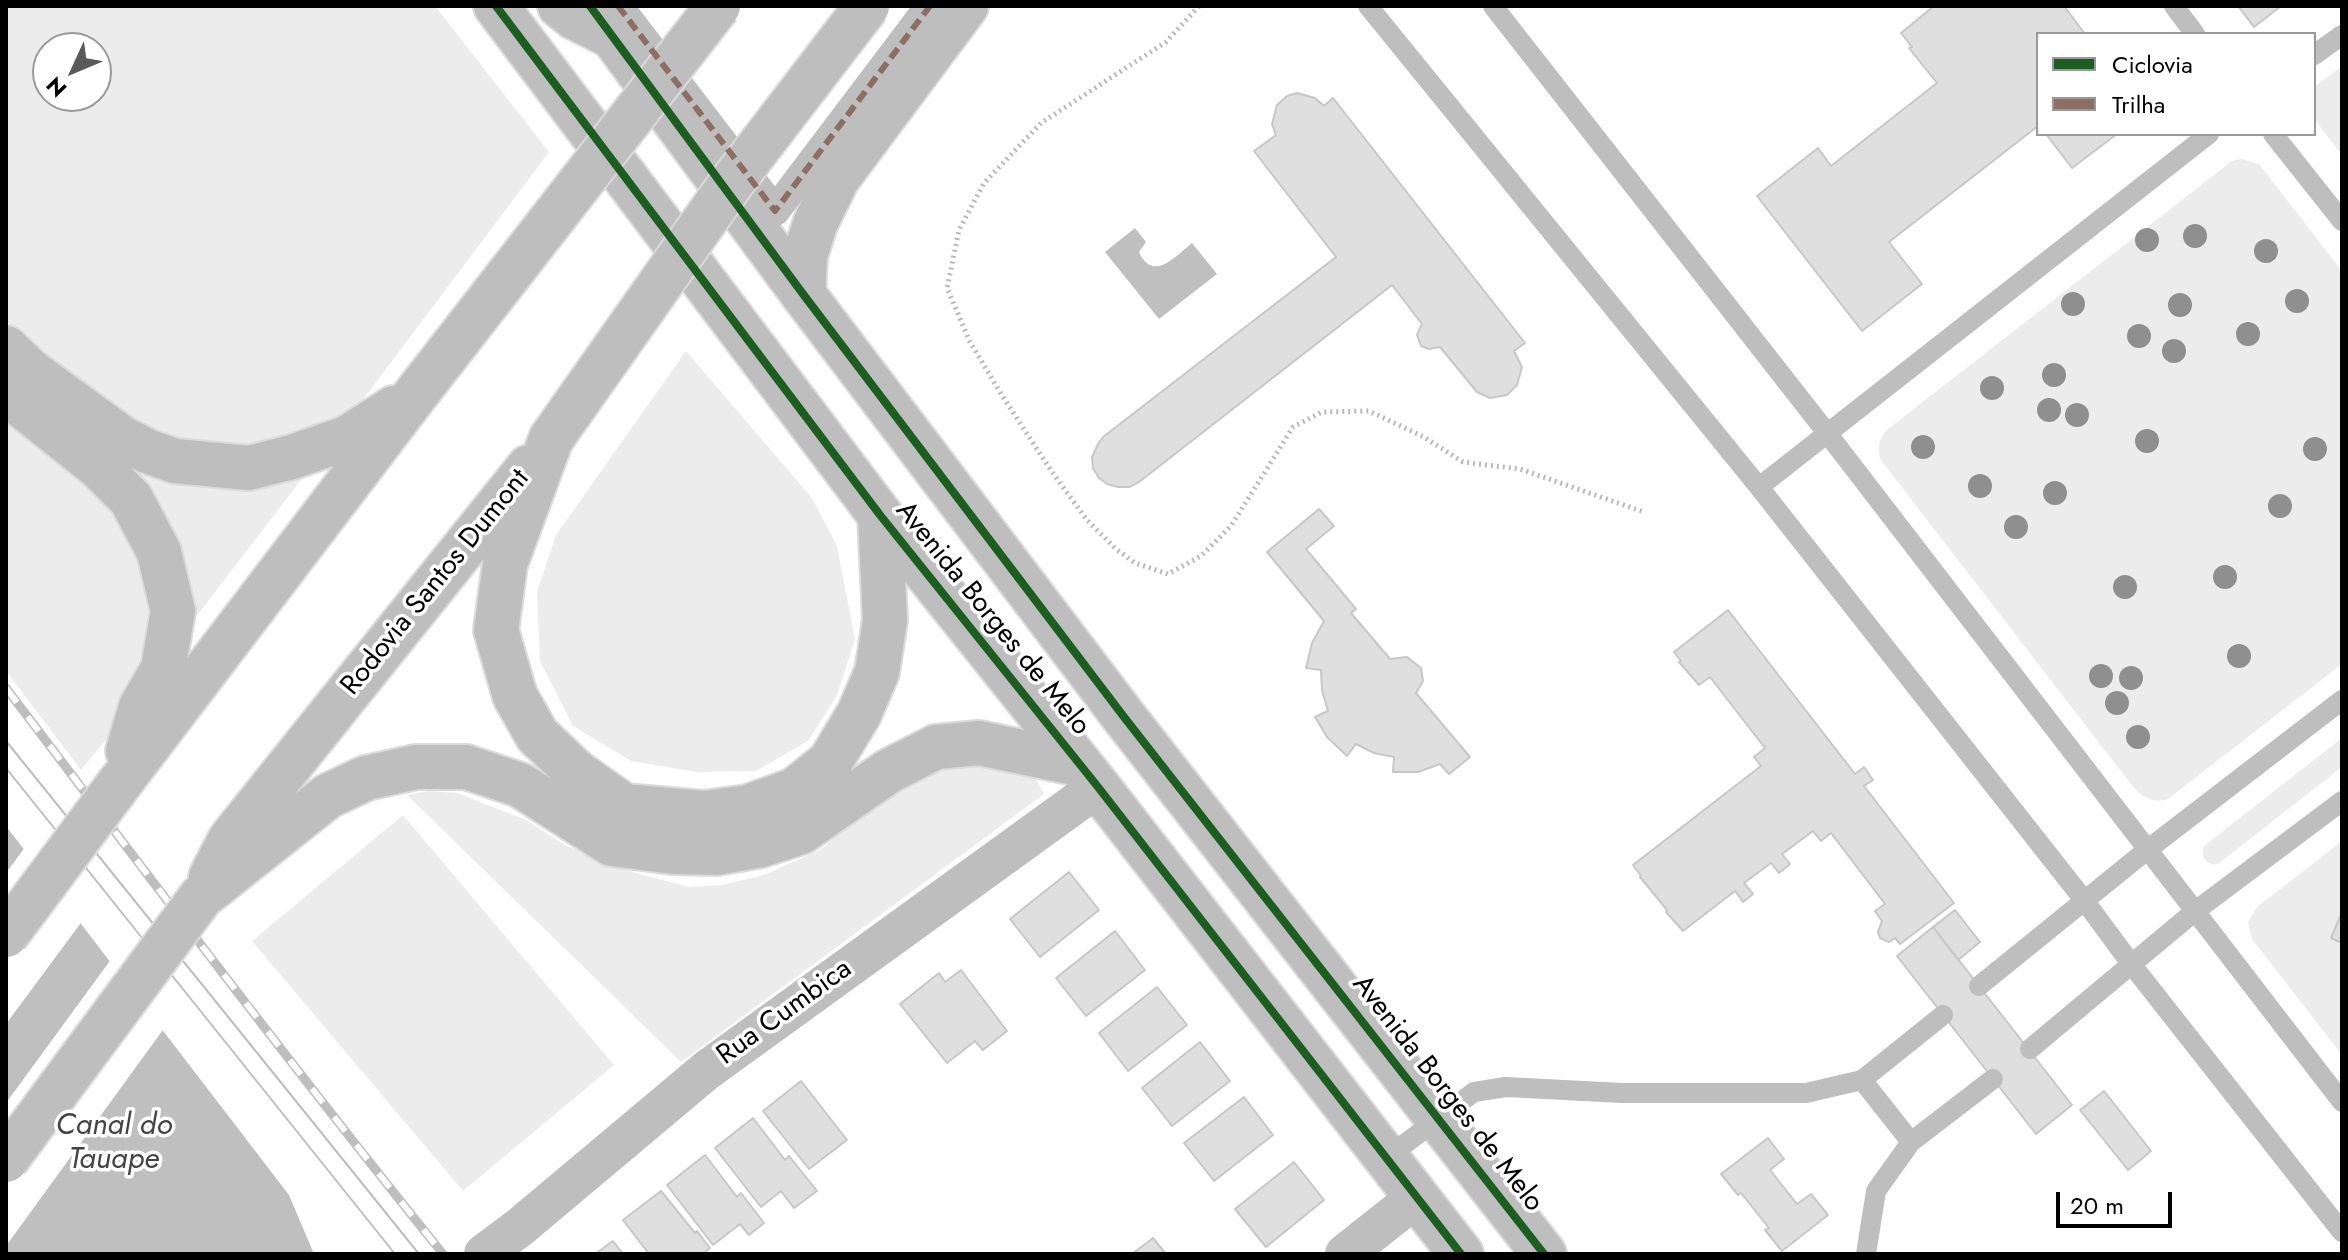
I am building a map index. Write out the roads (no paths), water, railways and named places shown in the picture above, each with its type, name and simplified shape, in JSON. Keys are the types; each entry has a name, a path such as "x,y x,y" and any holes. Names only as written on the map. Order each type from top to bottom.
{"main road":[{"name":"Avenida Borges de Melo","path":"496,6 880,515 1089,775 1461,1254"},
{"path":"560,6 574,17 607,16"},
{"path":"6,935 416,394 718,6"},
{"name":"Rodovia Santos Dumont","path":"6,1160 201,897 230,840 551,439 732,182 867,6"},
{"path":"803,294 805,256 815,224 837,179 966,6"},
{"name":"Avenida Borges de Melo","path":"607,16 803,294 1124,717 1544,1254"},
{"path":"6,348 110,452 159,552 173,611 163,669 141,707 119,784"},
{"path":"6,393 110,452 147,451 175,461 249,468 347,438 416,394"},
{"path":"551,439 505,564 496,630 515,696 562,788 612,844 673,852 716,853 761,845 801,832 889,771 936,747 979,743 1089,775"},
{"path":"201,897 328,796 366,778 416,767 466,767 520,785 562,788 624,806 704,813 748,807 795,790 830,762 859,714 877,672 885,620 880,515"}],"street":[{"path":"607,16 775,211 930,6"},
{"name":"Rua Cumbica","path":"484,1254 529,1241 707,1070 1089,775"},
{"path":"1345,1254 1417,1197"}],"lane":[{"path":"1368,6 1759,487 2342,1232"},
{"path":"1493,6 1827,433 2342,1102"},
{"path":"2174,6 2194,32"},
{"path":"2316,54 2342,35"},
{"path":"1759,487 2206,136"},
{"path":"2275,136 2342,221"},
{"path":"1979,986 2147,850 2342,700"},
{"path":"2030,1049 2194,912 2342,801"},
{"path":"1386,1158 1474,1092 1506,1087 1622,1093 1806,1093 1862,1080 1943,1015"},
{"path":"1866,1254 1876,1191 1911,1142 1993,1079"},
{"path":"1862,1080 1911,1142"}],"water":[{"path":"1135,228 1146,242 1139,252 1151,266 1165,264 1192,243 1217,274 1159,319 1105,252"},
{"name":"Canal do Tauape","path":"6,826 289,1195 314,1254 6,1254"}],"tram line":[{"path":"6,741 419,1254"},
{"path":"6,768 395,1254"}],"railway":[{"path":"6,688 168,902 443,1254"}]}
